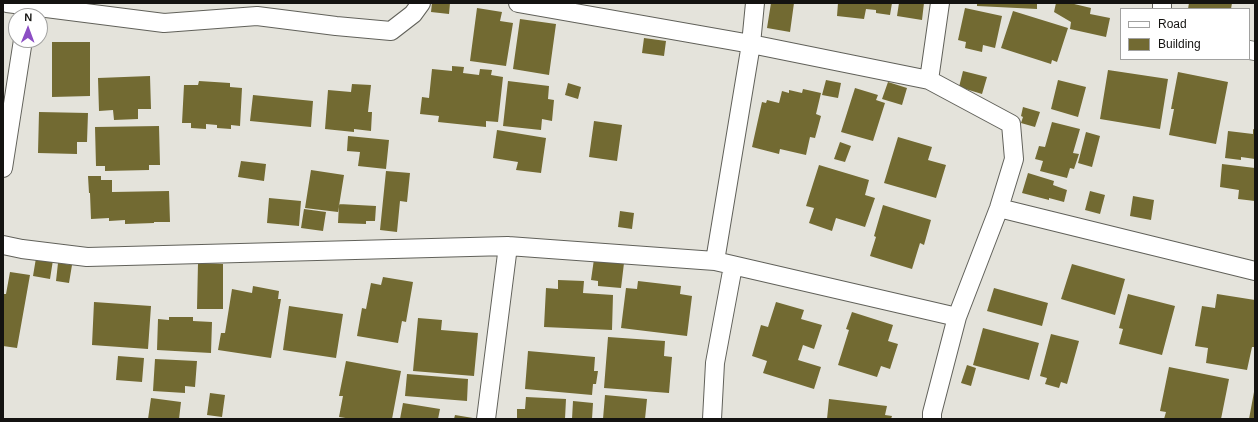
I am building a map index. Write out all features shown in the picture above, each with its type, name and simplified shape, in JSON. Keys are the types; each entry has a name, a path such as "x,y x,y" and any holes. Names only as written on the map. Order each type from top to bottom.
{"street":[{"path":"7,3 20,8"},
{"path":"48,13 164,23 257,16 391,31 413,14 421,3"},
{"path":"518,3 751,44 929,80 1011,124 1014,159 999,208 957,318 932,413 932,419"},
{"path":"715,261 751,44 755,3"},
{"path":"929,80 940,3"},
{"path":"3,168 22,48"},
{"path":"999,208 1255,270"},
{"path":"3,245 22,249 87,257 508,246 715,261 957,318"},
{"path":"486,419 508,246"},
{"path":"712,419 715,363 733,266"}],"building":[{"path":"432,3 450,3 449,14 431,12"},
{"path":"771,3 794,3 790,32 767,28"},
{"path":"838,3 892,3 890,15 876,13 876,10 866,9 864,19 837,16"},
{"path":"899,3 924,3 922,20 897,16"},
{"path":"977,3 1037,3 1037,9 977,6"},
{"path":"1056,3 1070,3 1091,8 1090,14 1110,18 1106,37 1070,29 1071,22 1054,12"},
{"path":"1189,3 1232,3 1231,8 1188,8"},
{"path":"477,8 502,12 500,21 513,23 506,66 470,61"},
{"path":"965,8 1002,16 995,48 983,45 982,52 965,48 966,42 958,40"},
{"path":"1013,11 1068,28 1057,62 1052,60 1051,64 1001,48"},
{"path":"520,19 556,24 549,75 513,69"},
{"path":"644,38 666,41 664,56 642,53"},
{"path":"52,42 90,42 90,96 52,97"},
{"path":"452,66 464,67 463,73 479,75 480,69 492,70 491,75 503,77 498,122 486,121 486,127 438,122 439,116 420,114 422,97 429,98 432,69 452,71"},
{"path":"1108,70 1168,79 1160,129 1100,119"},
{"path":"963,71 987,77 982,94 959,87"},
{"path":"1178,72 1228,82 1216,144 1169,135 1174,109 1171,109"},
{"path":"150,76 151,109 138,109 138,119 114,120 113,110 99,111 98,78"},
{"path":"826,80 841,83 838,98 822,95"},
{"path":"1058,80 1086,87 1078,117 1051,109"},
{"path":"199,81 230,83 230,87 242,88 240,126 231,125 231,129 217,128 217,125 206,124 206,129 191,128 191,123 182,123 184,85 198,85"},
{"path":"508,81 549,86 548,99 554,100 552,121 542,119 541,130 503,126"},
{"path":"888,82 907,88 902,105 882,99"},
{"path":"568,83 581,87 578,99 565,95"},
{"path":"352,84 371,85 368,112 372,112 371,131 354,129 354,132 325,129 328,90 351,92"},
{"path":"855,88 878,95 876,100 885,103 873,141 841,132"},
{"path":"803,89 821,93 816,114 821,116 815,138 810,137 806,155 780,149 779,154 752,147 762,102 766,103 767,100 779,103 782,91 789,93 789,90 802,93"},
{"path":"253,95 313,101 311,127 250,121"},
{"path":"1023,107 1040,112 1035,127 1021,123 1023,117 1021,116"},
{"path":"39,112 88,113 87,142 77,142 77,154 38,153"},
{"path":"594,121 622,125 617,161 589,157"},
{"path":"1052,122 1080,129 1073,153 1079,154 1074,169 1070,168 1067,178 1040,171 1043,161 1035,159 1039,146 1045,147"},
{"path":"159,126 160,165 149,165 149,170 105,171 105,166 96,166 95,127"},
{"path":"1253,129 1255,130 1255,159 1241,157 1241,160 1225,158 1228,131 1253,134"},
{"path":"497,130 546,138 541,173 516,170 518,162 493,158"},
{"path":"1086,132 1100,136 1092,167 1078,163"},
{"path":"348,136 389,140 386,169 358,166 360,152 347,151"},
{"path":"898,137 932,147 928,160 946,165 936,198 884,183"},
{"path":"840,142 851,146 845,162 834,159"},
{"path":"241,161 266,164 264,181 238,177"},
{"path":"1222,164 1255,168 1255,201 1238,199 1239,190 1220,187"},
{"path":"819,165 869,180 865,195 875,198 865,227 836,218 832,231 809,223 814,208 806,206"},
{"path":"311,170 344,175 338,212 305,208"},
{"path":"386,171 410,173 407,202 400,201 397,232 380,230"},
{"path":"1028,173 1054,181 1053,185 1067,190 1064,202 1022,193"},
{"path":"88,176 101,176 101,180 112,180 112,192 169,191 170,222 125,224 125,220 109,221 109,218 91,219"},
{"path":"1090,191 1105,195 1100,214 1085,210"},
{"path":"1133,196 1154,200 1151,220 1130,216"},
{"path":"269,198 301,201 299,226 267,223"},
{"path":"339,204 376,206 375,221 366,221 366,224 338,223"},
{"path":"883,205 931,220 924,245 920,243 912,269 870,256"},
{"path":"304,209 326,212 323,231 301,228"},
{"path":"620,211 634,213 632,229 618,227"},
{"path":"36,258 53,260 50,279 33,276"},
{"path":"594,259 624,263 621,288 598,286 598,281 591,280"},
{"path":"58,263 72,265 69,283 56,281"},
{"path":"198,263 223,264 223,309 197,309"},
{"path":"1072,264 1125,279 1115,315 1061,299"},
{"path":"10,272 30,275 17,348 3,346 3,294 6,294"},
{"path":"383,277 413,282 406,322 402,321 398,343 357,336 362,308 366,309 371,283 381,285"},
{"path":"558,280 584,281 583,293 613,295 612,330 544,327 546,288 558,289"},
{"path":"638,281 681,286 680,294 692,296 687,336 621,328 626,288 637,289"},
{"path":"253,286 279,291 278,299 281,299 271,358 218,350 221,333 225,333 232,289 252,293"},
{"path":"994,288 1048,303 1042,326 987,311"},
{"path":"1128,294 1175,306 1162,355 1119,344 1123,329 1119,328"},
{"path":"1217,294 1255,300 1255,347 1252,347 1247,370 1206,363 1208,348 1195,346 1202,306 1215,308"},
{"path":"94,302 151,306 148,349 92,345"},
{"path":"776,302 804,310 801,319 822,325 814,349 803,345 798,360 821,367 814,389 763,373 767,361 752,356 761,325 768,327"},
{"path":"289,306 343,314 336,358 283,350"},
{"path":"852,312 893,325 888,341 898,344 890,369 881,366 877,377 838,365 849,330 846,329"},
{"path":"169,317 193,317 193,321 212,322 211,353 157,350 158,319 169,320"},
{"path":"418,318 442,320 441,330 478,333 474,376 413,371"},
{"path":"983,328 1039,343 1029,380 973,365"},
{"path":"1051,334 1079,341 1067,384 1061,382 1059,388 1045,384 1047,378 1040,376"},
{"path":"608,337 665,341 664,356 672,357 669,393 604,388"},
{"path":"528,351 595,357 594,371 598,371 596,384 593,384 592,395 525,389"},
{"path":"118,356 144,358 142,382 116,380"},
{"path":"155,359 197,361 195,387 185,386 185,393 153,391"},
{"path":"346,361 401,371 392,419 352,419 339,417 343,396 339,396"},
{"path":"967,365 976,368 971,386 961,383"},
{"path":"1169,367 1229,379 1221,419 1164,419 1166,412 1160,411"},
{"path":"407,374 468,379 467,401 405,396"},
{"path":"1254,392 1255,419 1249,419"},
{"path":"210,393 225,395 222,417 207,415"},
{"path":"605,395 647,399 645,419 603,419"},
{"path":"526,397 566,399 565,419 517,419 517,409 525,409"},
{"path":"151,398 181,402 179,419 148,419"},
{"path":"829,399 887,406 885,415 892,416 891,419 827,419"},
{"path":"573,401 593,403 592,419 572,419"},
{"path":"403,403 440,409 438,419 400,419"},
{"path":"455,415 473,418 473,419 454,419"}]}
